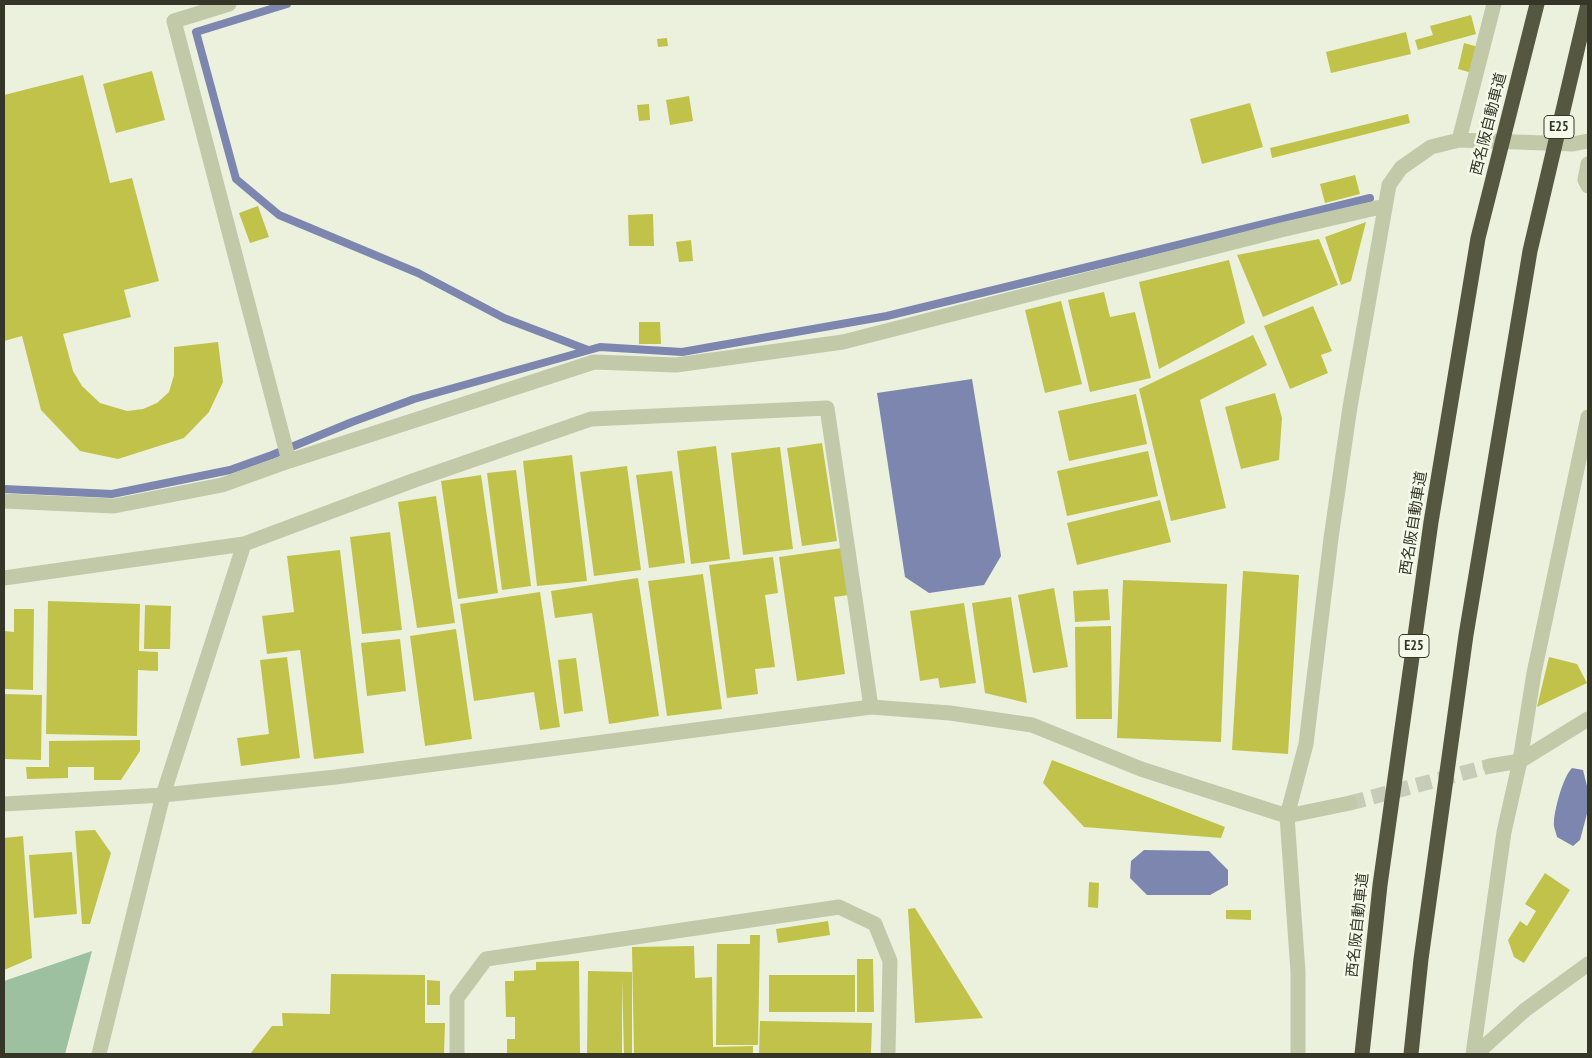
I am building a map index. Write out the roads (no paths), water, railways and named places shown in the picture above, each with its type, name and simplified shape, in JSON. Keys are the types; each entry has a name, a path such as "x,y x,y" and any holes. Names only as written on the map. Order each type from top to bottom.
{"highway":[{"name":"西名阪自動車道","path":"1362,1054 1380,885 1430,532 1478,238 1537,4"},
{"name":"E25","path":"1411,1054 1423,950 1466,635 1530,251 1588,4"}],"street":[{"path":"229,4 174,21 289,461"},
{"path":"1459,140 1494,4"},
{"path":"1298,1054 1298,972 1288,816 1306,744 1331,538 1347,426 1389,185 1401,168 1431,146 1459,140 1573,144 1588,141"},
{"path":"1588,164 1585,180 1588,186"},
{"path":"4,501 114,506 222,484 594,362 676,365 843,342 1272,232 1385,206"},
{"path":"4,578 244,544 415,480 591,419 827,408 871,707"},
{"path":"1474,1054 1504,832 1520,761 1534,672 1588,418"},
{"path":"99,1054 163,795 244,544"},
{"path":"4,804 163,795 363,773 871,707 950,714 1032,725 1141,769 1288,816 1350,803"},
{"path":"1490,766 1520,761 1588,719"},
{"path":"457,1054 457,998 486,959 839,907 874,924 890,961 888,1054"},
{"path":"1474,1054 1525,1010 1588,964"}],"water":[{"path":"972,379 1001,556 984,585 929,593 905,577 877,393"},
{"path":"1572,768 1583,770 1588,790 1588,810 1580,840 1573,846 1557,837 1554,827 1560,793"},
{"path":"1144,850 1209,851 1228,870 1228,885 1210,895 1147,895 1130,878 1131,861"}],"waterway":[{"path":"287,4 196,32 236,179 279,215 418,273 504,318 588,350"},
{"path":"4,489 112,494 230,470 414,399 600,347 682,352 887,316 1370,198"}],"tunnel":[{"path":"1350,803 1490,766"}]}
